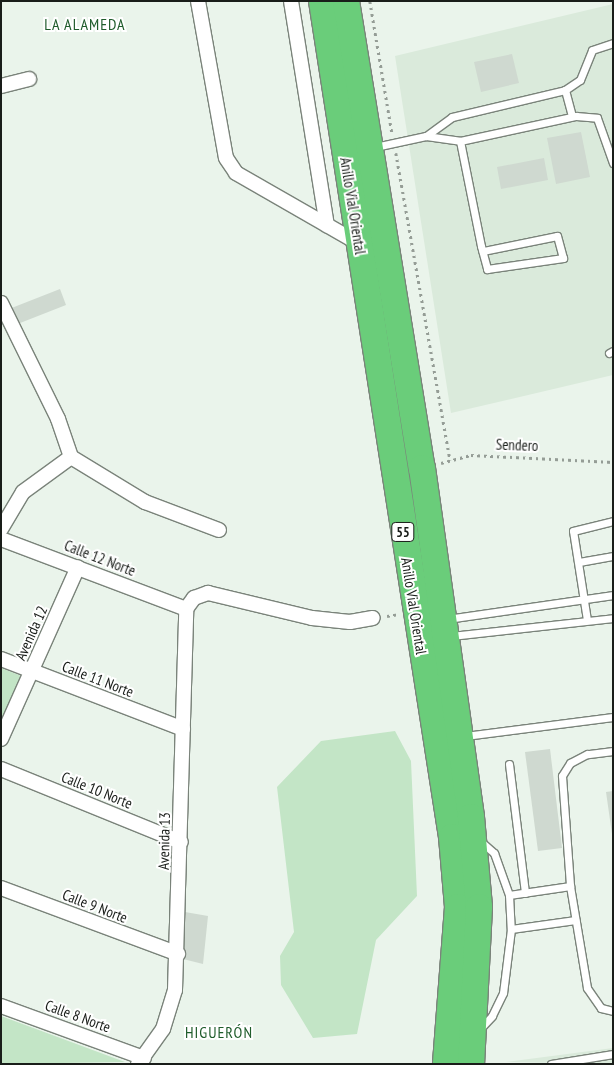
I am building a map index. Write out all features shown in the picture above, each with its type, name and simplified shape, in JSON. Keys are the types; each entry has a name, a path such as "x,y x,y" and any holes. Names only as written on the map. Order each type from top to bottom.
{"highway":[{"name":"Anillo Vial Oriental","path":"322,1 415,611 452,837 458,907 446,1064"},
{"name":"Anillo Vial Oriental","path":"346,1 383,145 422,468 473,836 479,907 474,1035 471,1064"}],"street":[{"path":"198,1 226,158 236,173 358,243"},
{"path":"292,1 326,225"},
{"path":"1,86 28,79"},
{"path":"1,303 42,384 71,457 145,502 219,530"},
{"path":"1,529 22,492 71,457"},
{"name":"Calle 12 Norte","path":"1,539 186,609"},
{"name":"Avenida 12","path":"1,740 78,567"},
{"path":"186,609 194,598 208,593 312,618 350,622 373,618"},
{"name":"Avenida 13","path":"141,1061 163,1029 175,990 178,954 186,609"},
{"name":"Calle 11 Norte","path":"1,659 183,729"},
{"name":"Calle 10 Norte","path":"1,769 181,842"},
{"name":"Calle 9 Norte","path":"1,888 178,954"},
{"name":"Calle 8 Norte","path":"1,1006 141,1061"}],"lane":[{"path":"426,136 452,117 565,90 580,80 592,50 613,44"},
{"path":"565,90 572,116"},
{"path":"383,145 426,136 460,141 572,116 597,118 613,163"},
{"path":"460,141 483,251 490,270 563,258 557,236 483,251"},
{"path":"587,620 586,599 573,531 613,521"},
{"path":"579,562 613,556"},
{"path":"445,628 613,595"},
{"path":"445,628 613,618"},
{"path":"460,736 613,717"},
{"path":"613,751 587,754 570,763 562,776 570,886 587,988 601,1008 613,1011"},
{"path":"509,764 525,892"},
{"path":"473,836 494,853 509,895 511,929 503,992 492,1016 474,1035"},
{"path":"509,895 570,886"},
{"path":"511,929 575,920"},
{"path":"550,1064 613,1054"}],"path":[{"path":"370,1 383,145 450,460"},
{"name":"Sendero","path":"422,468 471,455 613,462"},
{"path":"373,618 415,611"}],"shaded area":[{"path":"613,4 613,375 451,413 395,56"},
{"path":"613,1048 613,1064 506,1062"}],"green space":[{"path":"1,668 24,677 1,723"},
{"path":"395,731 411,761 417,896 376,940 357,1034 313,1038 281,985 280,956 294,932 277,787 321,741"},
{"path":"1,1016 125,1062 1,1064"}],"building":[{"path":"512,54 519,83 481,92 474,62"},
{"path":"581,132 590,177 556,184 547,138"},
{"path":"544,158 548,180 501,189 497,167"},
{"path":"60,289 66,305 15,325 9,309"},
{"path":"550,749 562,848 538,851 525,752"},
{"path":"613,791 613,833 612,834 606,792"},
{"path":"185,912 208,916 203,964 183,959"}],"district":[{"name":"LA ALAMEDA","path":"85,24"},
{"name":"HIGUERÓN","path":"219,1032"}]}
